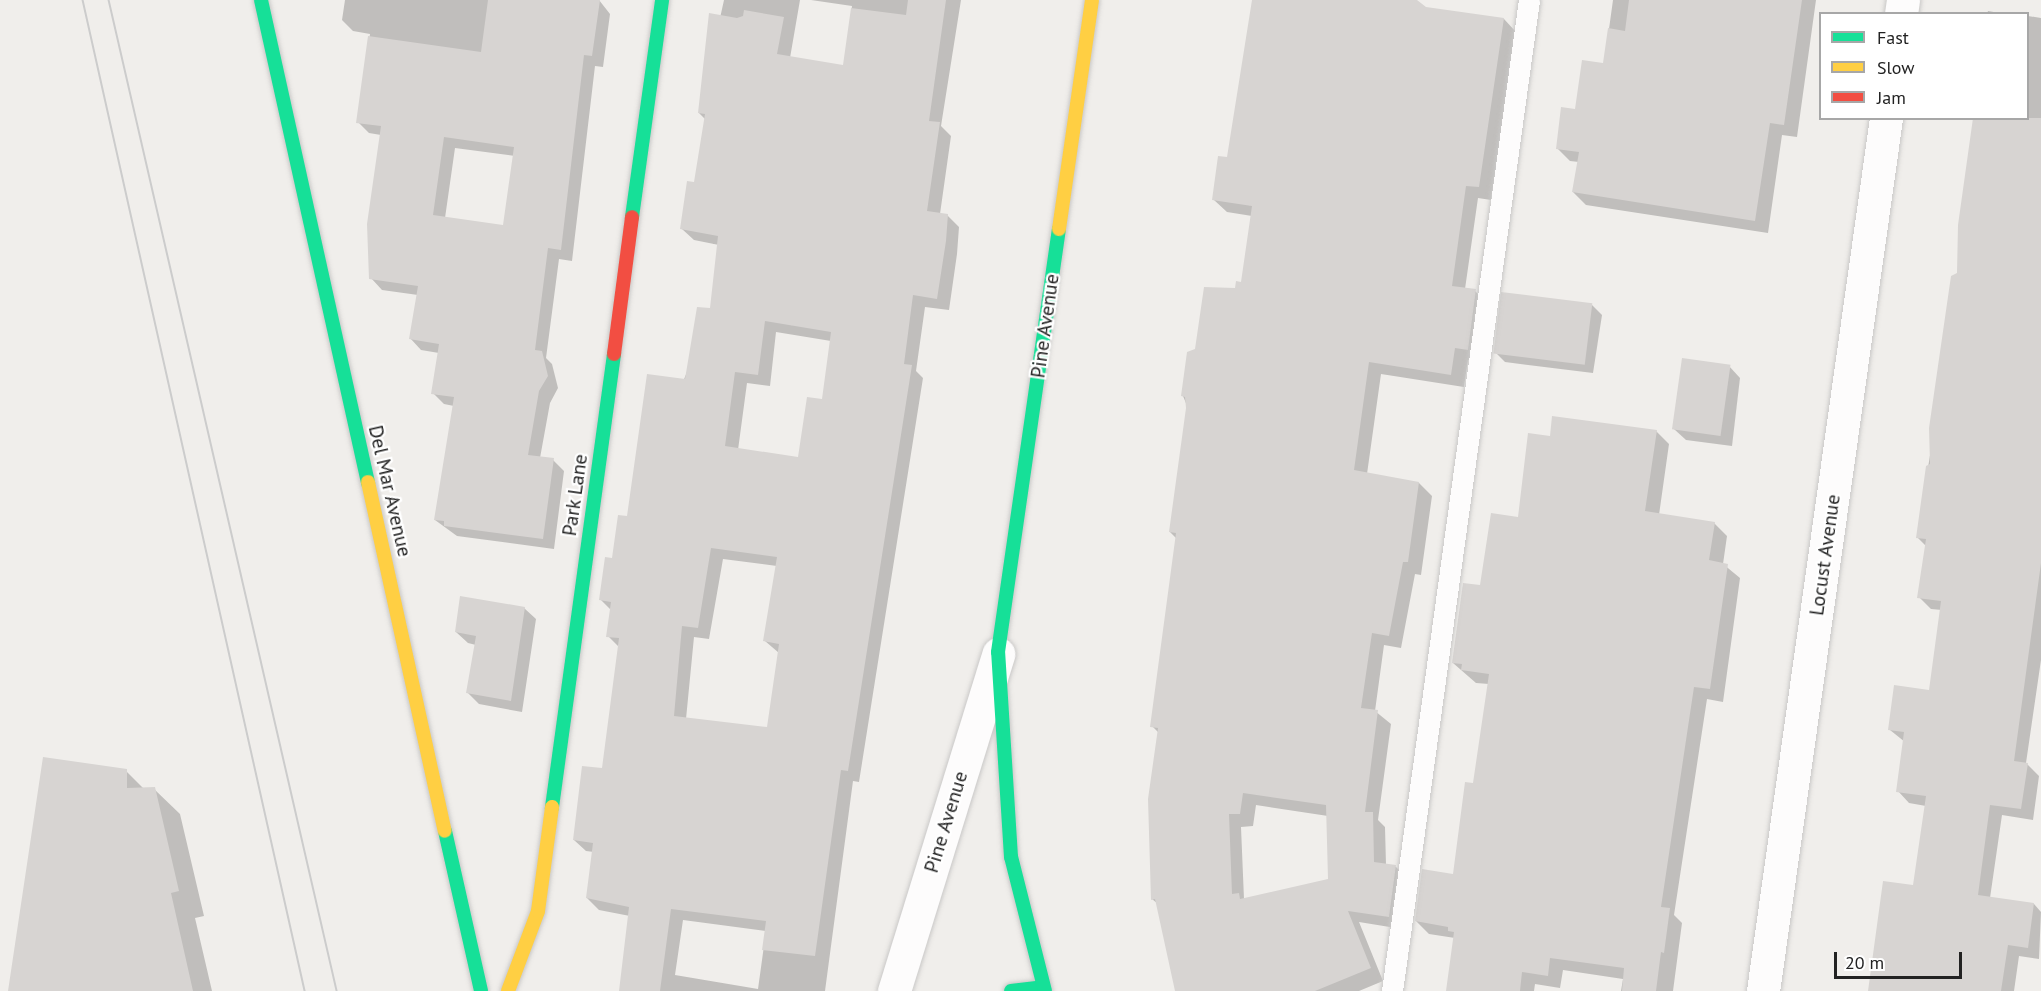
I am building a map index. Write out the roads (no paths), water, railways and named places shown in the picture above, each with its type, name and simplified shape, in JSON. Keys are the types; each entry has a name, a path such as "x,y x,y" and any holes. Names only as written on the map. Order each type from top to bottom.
{"street":[{"name":"Del Mar Avenue","path":"261,0 482,991"},
{"name":"Park Lane","path":"508,991 538,911 662,0"},
{"name":"Pine Avenue","path":"894,991 998,652 1092,0"},
{"name":"Locust Avenue","path":"1764,991 1886,120"},
{"name":"Pine Avenue","path":"998,652 1011,857 1044,989"},
{"path":"1011,991 1044,989"}],"lane":[{"path":"1392,991 1529,0"}],"tram line":[{"path":"83,0 305,991"},
{"path":"109,0 337,991"}]}
